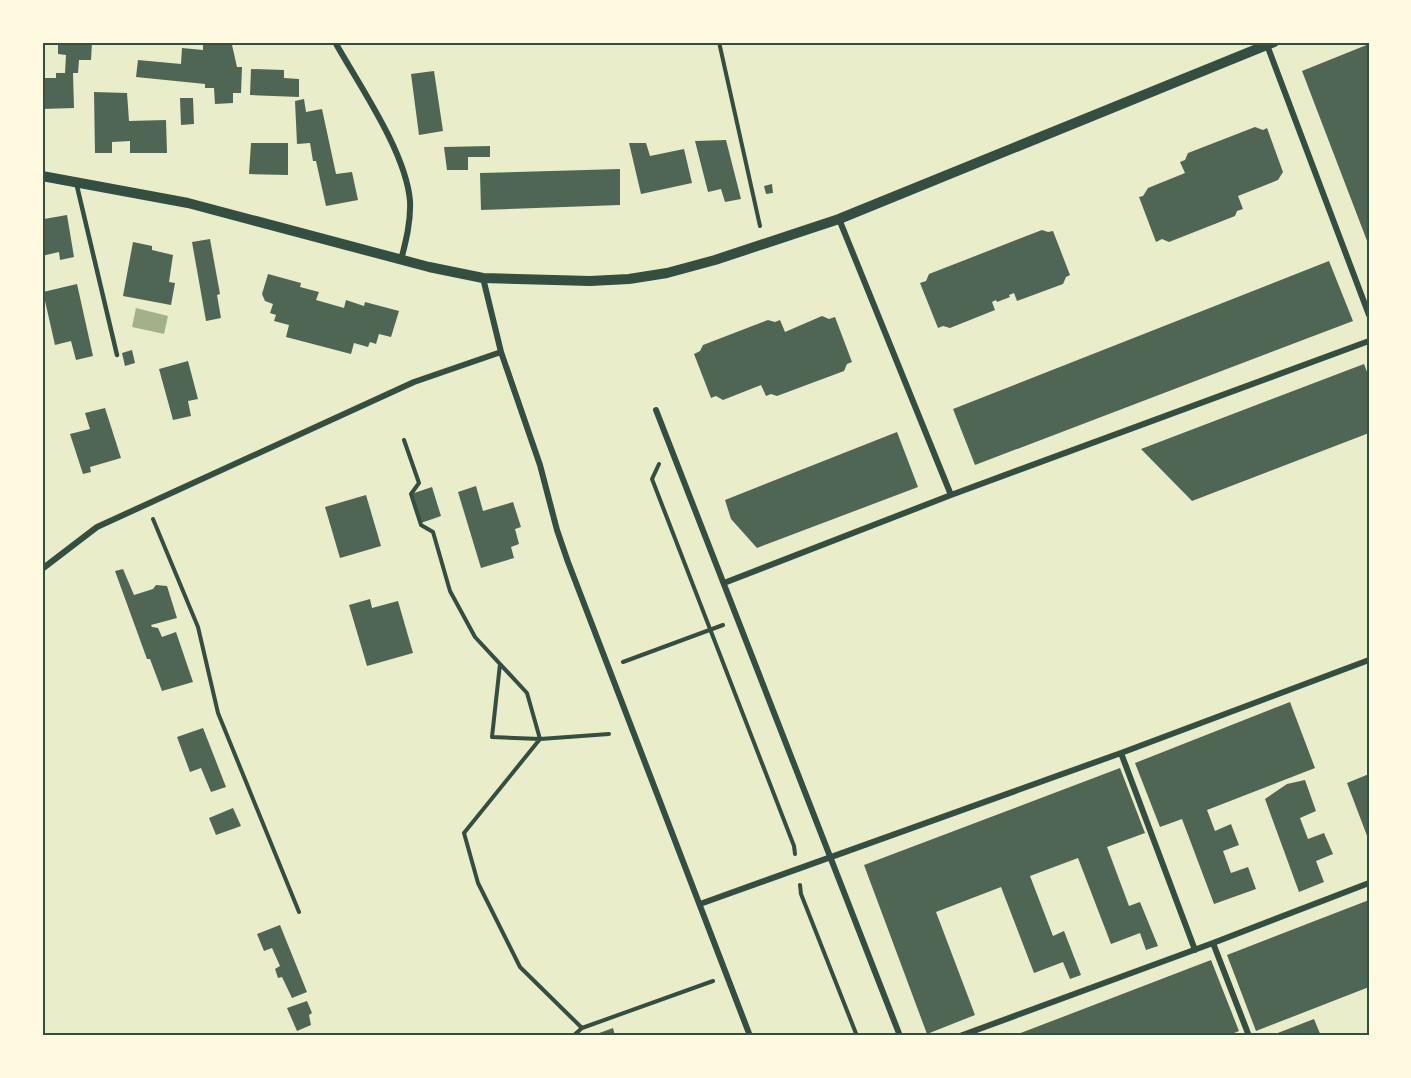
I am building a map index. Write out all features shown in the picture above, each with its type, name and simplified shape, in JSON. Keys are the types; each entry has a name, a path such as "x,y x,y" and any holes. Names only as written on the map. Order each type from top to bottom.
{"street":[{"path":"335,42 390,138 406,178 410,202 409,228 401,260"},
{"path":"42,176 188,203 401,260 483,278 590,281 629,279 666,273 763,245 839,219 1271,43 1369,315"},
{"path":"839,219 951,495"},
{"path":"483,278 501,352 540,465 557,530 750,1036"},
{"path":"724,583 951,495 1369,341"},
{"path":"43,568 97,527 414,382 501,352"},
{"path":"656,410 900,1036"},
{"path":"700,904 1121,753 1369,660"},
{"path":"1121,753 1195,950"},
{"path":"960,1036 1369,883"},
{"path":"1213,943 1249,1036"}],"lane":[{"path":"76,182 117,355"}],"path":[{"path":"718,42 763,245"},
{"path":"404,440 419,483 411,494 421,525 433,532 450,591 476,637 527,693 540,740"},
{"path":"669,444 652,479 794,846 801,894 857,1036"},
{"path":"147,504 198,627 218,713 298,912"},
{"path":"608,667 738,620"},
{"path":"500,663 492,737 540,740 609,734"},
{"path":"540,740 464,833 478,883 520,967 582,1028"},
{"path":"573,1036 582,1028 727,976"}],"shaded area":[{"path":"136,308 168,316 164,334 132,327"}],"building":[{"path":"58,42 92,42 91,60 79,60 78,73 73,73 74,108 42,109 42,78 56,78 56,73 65,73 66,55 58,54"},
{"path":"203,44 232,45 237,67 242,67 241,93 233,93 233,103 215,104 214,88 205,88 205,84 136,77 138,60 181,64 182,48 203,50"},
{"path":"1369,44 1369,246 1302,71"},
{"path":"251,69 284,70 284,78 299,79 299,97 250,95"},
{"path":"434,71 443,131 419,135 411,74"},
{"path":"94,92 127,93 129,121 166,120 167,153 130,153 130,141 112,142 112,153 95,153"},
{"path":"180,98 193,98 194,124 181,125"},
{"path":"304,99 306,112 322,109 336,174 352,172 358,200 326,206 310,143 297,144 295,101"},
{"path":"1255,127 1263,130 1267,128 1283,172 1278,180 1238,196 1243,209 1237,211 1235,216 1169,242 1162,239 1156,242 1139,197 1143,196 1148,188 1185,173 1180,162 1185,160 1188,153"},
{"path":"726,140 741,199 725,202 721,189 708,192 695,141"},
{"path":"251,143 288,143 288,175 249,174"},
{"path":"629,143 646,143 650,156 684,149 692,183 641,194"},
{"path":"490,146 490,157 468,157 468,170 447,170 444,147"},
{"path":"620,169 620,205 481,210 480,173"},
{"path":"772,184 773,193 766,194 764,186"},
{"path":"42,213 44,219 67,215 74,257 60,260 59,252 42,256"},
{"path":"1042,230 1053,231 1070,275 1066,277 1063,284 1017,301 1014,293 1009,295 1010,297 992,302 995,310 950,328 943,326 938,328 920,283 926,281 929,274"},
{"path":"210,239 220,294 217,295 221,318 206,321 192,242"},
{"path":"133,242 152,246 152,250 173,255 169,282 175,283 171,305 123,296"},
{"path":"1329,261 1353,321 975,465 953,409"},
{"path":"268,274 301,283 300,287 319,292 316,300 344,308 346,300 364,306 365,302 399,311 391,337 379,334 376,344 370,342 368,347 354,343 351,354 286,337 289,325 274,321 276,315 270,313 273,304 265,301 262,294"},
{"path":"77,284 93,356 76,360 71,341 55,345 43,292"},
{"path":"822,316 829,319 835,317 852,362 847,364 844,371 777,396 771,394 766,396 761,385 723,400 716,396 711,398 694,354 700,351 703,345 768,320 775,322 780,320 785,332"},
{"path":"132,350 135,363 125,366 122,353"},
{"path":"188,361 198,399 188,401 191,416 173,420 159,369"},
{"path":"1364,364 1369,377 1369,433 1192,501 1141,449"},
{"path":"105,408 121,458 90,467 91,472 83,474 70,434 90,429 85,413"},
{"path":"897,432 918,487 757,548 731,519 725,500"},
{"path":"476,486 483,511 513,502 521,527 515,529 519,544 511,547 514,558 481,568 458,492"},
{"path":"432,487 441,516 421,523 411,494"},
{"path":"366,495 381,546 340,558 325,507"},
{"path":"123,569 134,595 153,589 156,585 167,586 177,618 151,625 158,628 162,637 176,632 193,682 162,691 150,659 147,659 115,571"},
{"path":"370,599 372,608 398,601 413,653 367,666 349,605"},
{"path":"1290,702 1315,768 1207,810 1215,831 1231,824 1239,845 1223,851 1231,873 1248,867 1256,889 1214,904 1182,819 1160,827 1135,763"},
{"path":"203,728 226,787 211,792 201,768 190,772 177,737"},
{"path":"1120,768 1145,833 1107,847 1129,906 1140,902 1158,946 1146,950 1140,933 1111,944 1078,858 1030,876 1053,936 1064,931 1081,975 1070,979 1063,962 1034,973 1001,887 936,912 975,1015 927,1034 864,865"},
{"path":"1369,774 1369,841 1347,783"},
{"path":"1305,780 1316,811 1300,818 1308,839 1324,833 1333,854 1316,861 1324,882 1299,892 1265,799 1287,784"},
{"path":"233,808 241,826 216,835 209,818"},
{"path":"1369,900 1369,987 1256,1031 1227,955"},
{"path":"280,925 307,992 292,998 282,977 278,978 275,969 280,966 272,948 264,951 257,934"},
{"path":"1211,960 1239,1031 1227,1036 1013,1036"},
{"path":"307,1001 312,1013 309,1015 311,1025 297,1031 287,1008"},
{"path":"1314,1019 1321,1036 1270,1036"},
{"path":"613,1028 615,1036 591,1036"}]}
